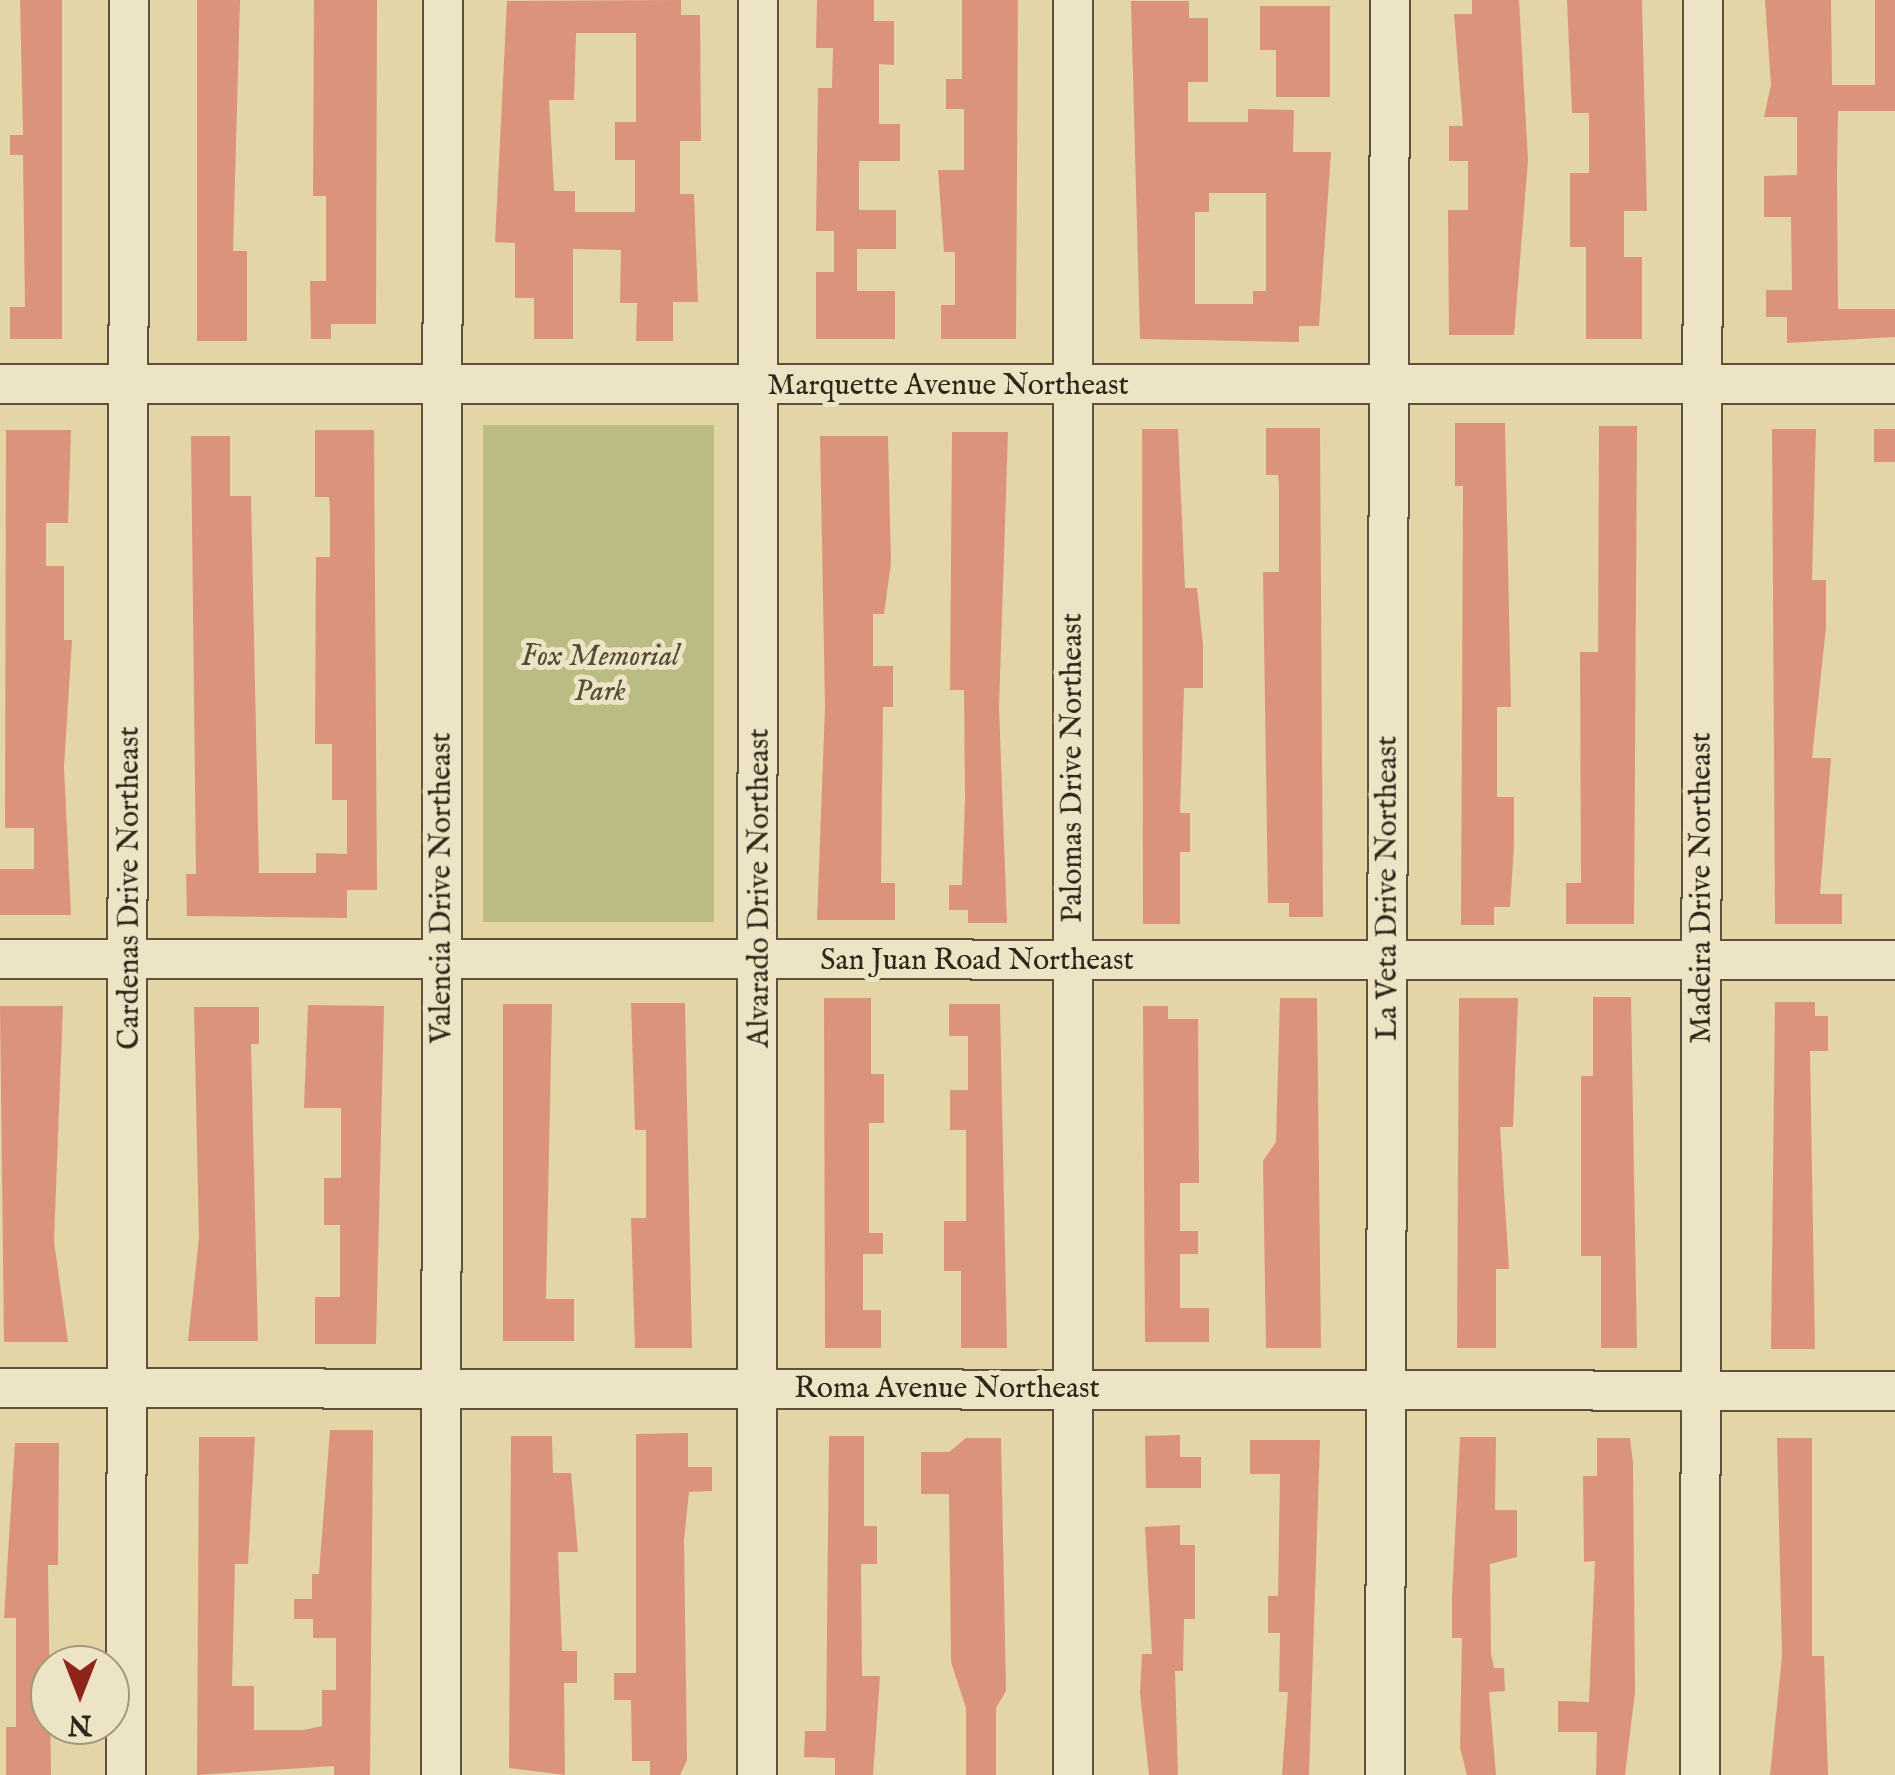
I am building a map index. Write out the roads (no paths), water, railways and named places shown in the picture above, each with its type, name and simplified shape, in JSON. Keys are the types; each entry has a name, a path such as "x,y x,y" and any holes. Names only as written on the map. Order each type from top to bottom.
{"street":[{"name":"Cardenas Drive Northeast","path":"126,1775 130,0"},
{"name":"Valencia Drive Northeast","path":"441,1775 444,0"},
{"name":"Alvarado Drive Northeast","path":"757,1775 758,0"},
{"name":"Palomas Drive Northeast","path":"1073,0 1073,1775"},
{"name":"La Veta Drive Northeast","path":"1385,1775 1390,0"},
{"name":"Madeira Drive Northeast","path":"1700,1775 1704,0"},
{"name":"Marquette Avenue Northeast","path":"0,384 1895,384"},
{"name":"San Juan Road Northeast","path":"0,959 1895,960"},
{"name":"Roma Avenue Northeast","path":"0,1388 1895,1391"}],"park label":[{"name":"Fox Memorial Park","path":"600,674"}]}
